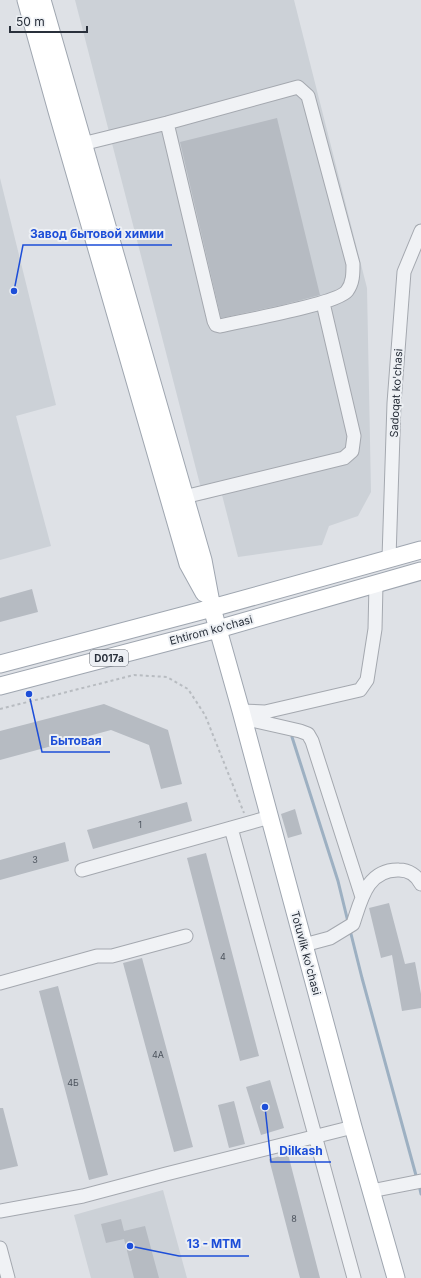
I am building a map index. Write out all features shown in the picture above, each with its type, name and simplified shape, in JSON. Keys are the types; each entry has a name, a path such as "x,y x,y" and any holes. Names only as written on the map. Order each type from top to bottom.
{"main road":[{"path":"26,0 188,564 212,608"},
{"path":"42,0 82,144 203,560 212,608"},
{"name":"Ehtirom ko'chasi","path":"0,664 212,608 421,550"},
{"name":"Ehtirom ko'chasi","path":"0,686 218,629 421,571"},
{"name":"Totuvlik ko'chasi","path":"212,608 353,1127 396,1278"}],"street":[{"path":"82,144 167,123 298,87 308,96 353,264 352,283 347,292 323,303 220,326 216,325 167,123"},
{"name":"Sadoqat ko'chasi","path":"389,558 394,403 404,272 421,231"},
{"path":"184,497 344,458 352,451 354,436 323,303"},
{"path":"242,715 265,712 360,690 367,680 372,651 375,629 376,584"},
{"path":"242,715 308,734 312,741 362,897"},
{"path":"82,870 270,817"},
{"path":"231,828 354,1278"},
{"path":"304,945 330,938 349,927 370,882 380,874 392,870 402,870 411,873 419,880 421,884"},
{"path":"0,982 97,956 112,956 186,936"},
{"path":"0,1211 84,1196 353,1127"},
{"path":"371,1191 418,1182"},
{"path":"0,1248 8,1278"}],"path":[{"path":"0,709 134,675 167,677 188,689 205,715 248,823"}],"shaded area":[{"path":"75,0 294,0 367,288 371,492 358,516 329,526 322,545 238,557 222,495 204,500"},
{"path":"0,178 56,405 16,416 51,546 0,560"},
{"path":"163,1190 187,1278 91,1278 74,1215"}],"building":[{"path":"277,118 320,295 221,318 180,142"},
{"path":"32,589 38,612 0,622 0,598"},
{"path":"104,704 168,730 182,784 161,789 149,745 111,730 0,760 0,731"},
{"path":"187,802 192,821 93,849 87,830"},
{"path":"295,809 302,834 288,838 281,814"},
{"path":"65,842 69,861 0,880 0,860"},
{"path":"206,853 259,1056 240,1061 187,858"},
{"path":"389,903 405,964 415,962 421,994 421,1008 402,1011 392,955 381,958 369,908"},
{"path":"142,958 193,1147 174,1152 123,963"},
{"path":"58,986 108,1175 89,1180 39,991"},
{"path":"270,1080 284,1128 261,1135 246,1087"},
{"path":"234,1101 245,1144 229,1148 218,1105"},
{"path":"0,1108 3,1108 18,1166 0,1170"},
{"path":"288,1154 320,1278 300,1278 269,1159"},
{"path":"121,1219 124,1231 145,1226 159,1278 134,1278 124,1239 106,1243 101,1224"}],"waterway":[{"path":"292,737 338,881 348,922"},
{"path":"350,930 417,1179"},
{"path":"419,1185 421,1194"}],"place":[{"name":"Завод бытовой химии","path":"14,291"},
{"name":"Бытовая","path":"29,694"},
{"name":"Dilkash","path":"265,1107"},
{"name":"13 - MTM","path":"130,1246"}]}
